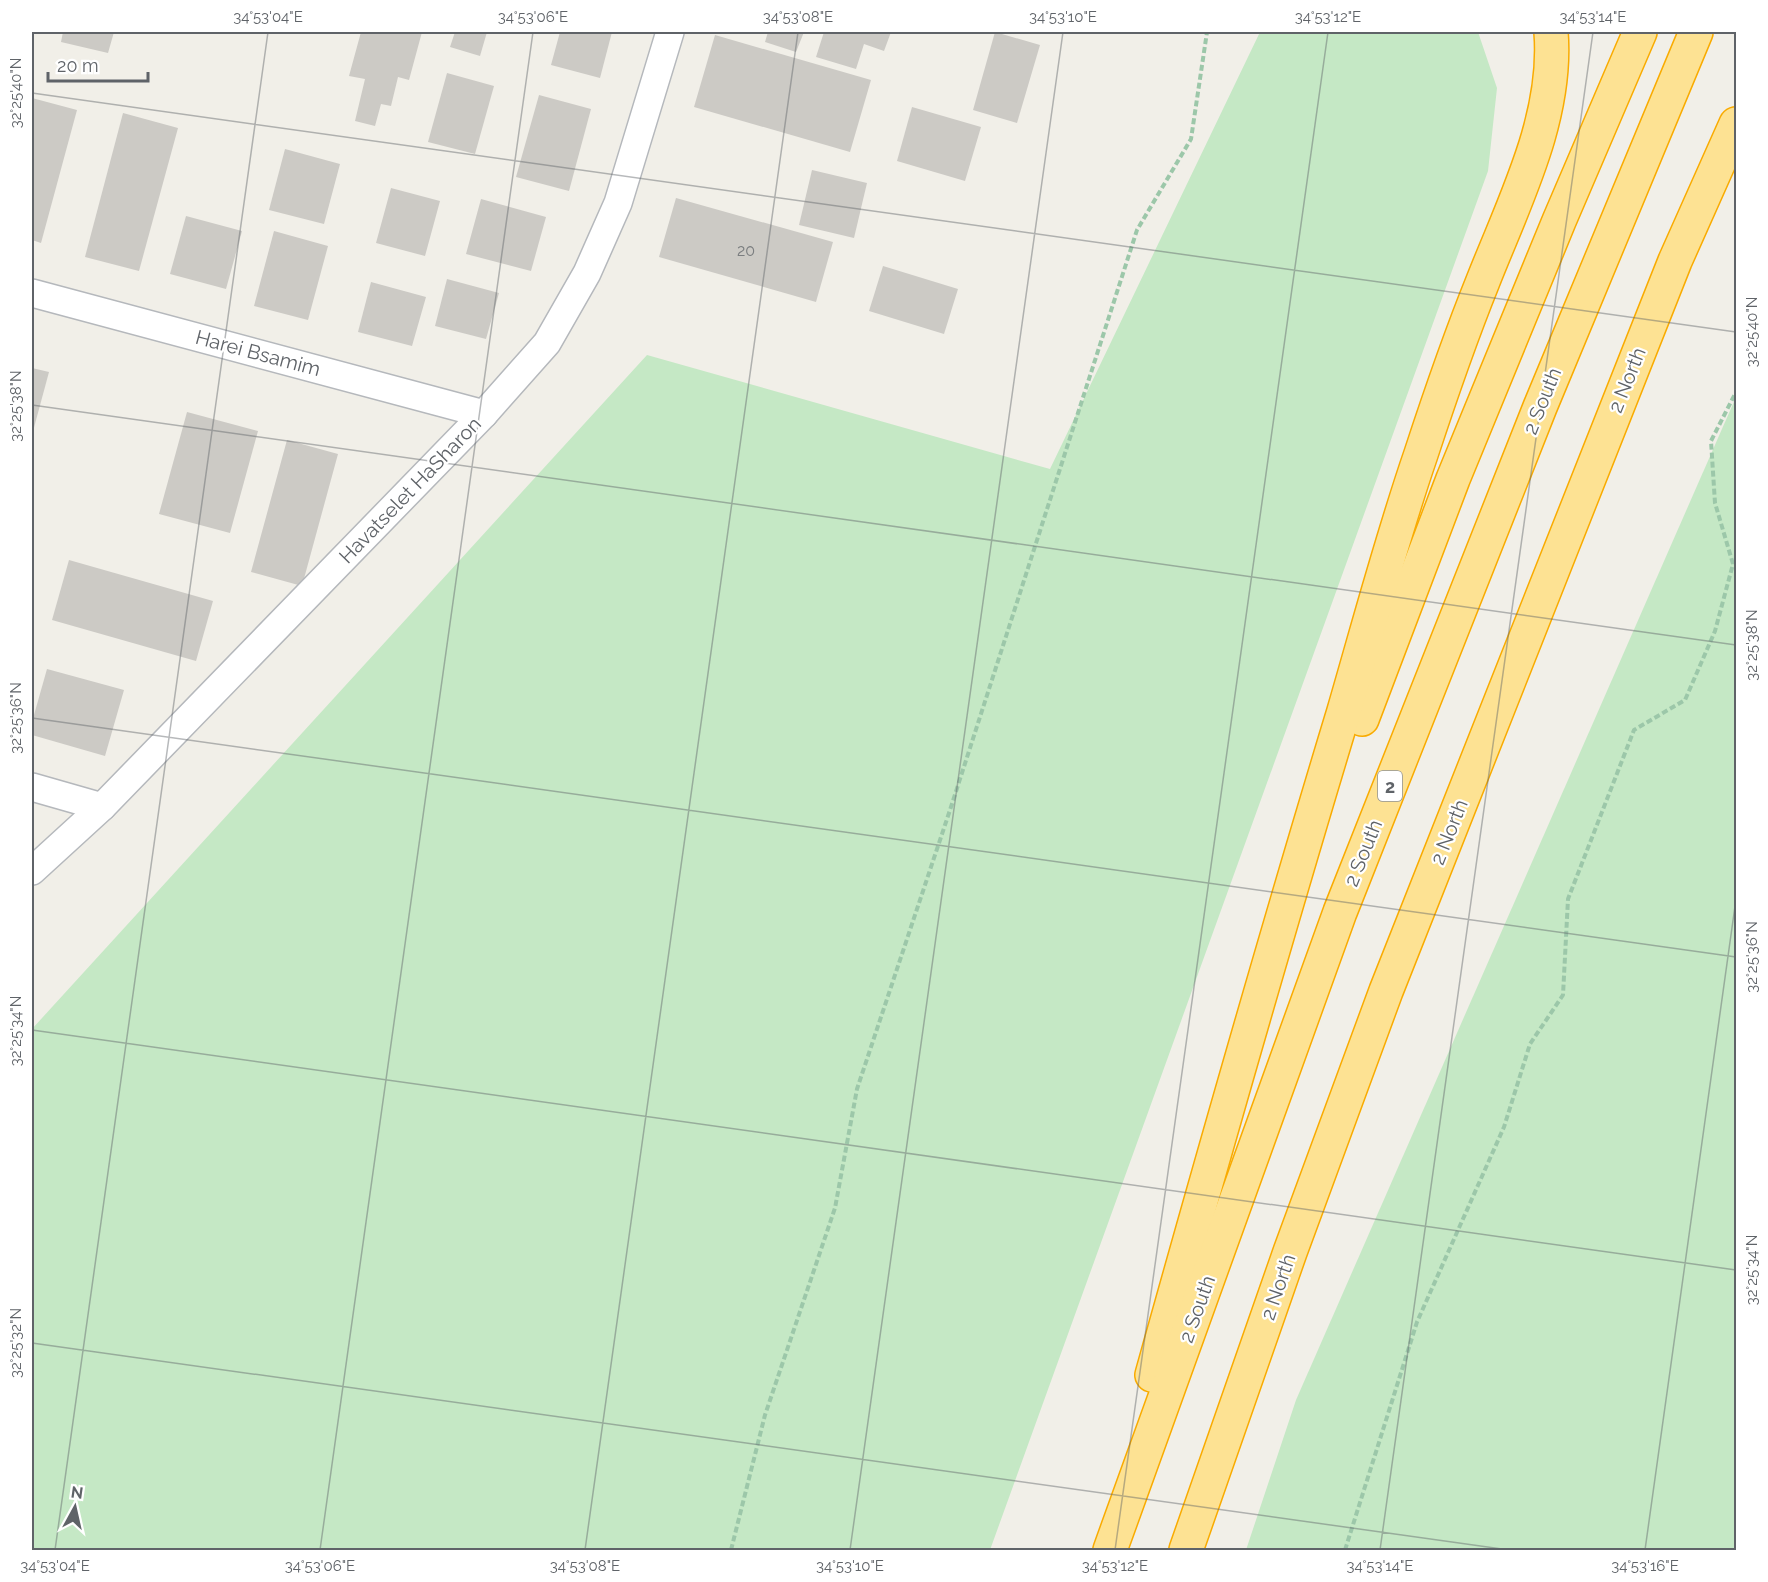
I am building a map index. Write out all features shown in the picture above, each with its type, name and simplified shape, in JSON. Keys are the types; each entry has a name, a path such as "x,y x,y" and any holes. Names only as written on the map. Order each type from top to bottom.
{"highway":[{"path":"1102,1551 1267,967 1420,455 1477,295 1529,164 1541,125 1552,66 1551,32"},
{"path":"1267,967 1454,479 1559,221 1640,32"},
{"name":"2 South","path":"1110,1551 1340,912 1549,385 1696,32"},
{"name":"2 North","path":"1186,1551 1290,1252 1386,991 1675,261 1737,124"}],"street":[{"name":"Havatselet HaSharon","path":"32,871 102,807 484,414 547,343 587,273 618,203 670,32"},
{"name":"Harei Bsamim","path":"32,292 484,414"},
{"path":"32,787 102,807"}],"path":[{"path":"731,1551 765,1415 835,1208 857,1089 950,810 1137,230 1191,139 1206,32"},
{"path":"1345,1551 1417,1322 1504,1126 1530,1044 1563,995 1568,899 1634,730 1685,700 1715,631 1735,563 1715,502 1711,441 1737,392"}],"green space":[{"path":"1260,32 1478,32 1497,88 1488,171 990,1550 32,1550 32,1029 647,355 1050,469"},
{"path":"1736,397 1736,1550 1246,1550 1296,1400"}],"building":[{"path":"63,32 114,32 108,53 61,42"},
{"path":"361,32 422,32 409,80 398,77 391,106 381,104 375,126 355,121 365,79 349,76"},
{"path":"455,32 487,32 480,56 450,47"},
{"path":"560,32 612,32 600,78 551,65"},
{"path":"768,32 804,32 796,52 765,42"},
{"path":"824,32 891,32 884,51 864,44 856,69 816,57"},
{"path":"995,32 1040,45 1017,123 973,110"},
{"path":"715,35 871,80 850,152 694,107"},
{"path":"447,73 494,86 475,154 428,142"},
{"path":"539,95 591,109 569,191 516,177"},
{"path":"32,98 77,110 41,243 32,240"},
{"path":"912,107 981,127 965,181 897,161"},
{"path":"123,113 178,128 139,271 85,257"},
{"path":"285,149 340,164 324,224 269,210"},
{"path":"812,170 867,183 854,238 799,225"},
{"path":"391,188 440,201 425,256 376,243"},
{"path":"676,198 833,242 816,302 659,257"},
{"path":"481,199 546,217 531,271 466,254"},
{"path":"186,216 242,231 226,289 170,274"},
{"path":"274,231 328,246 308,320 254,306"},
{"path":"883,266 958,289 944,334 869,311"},
{"path":"447,279 499,293 486,339 435,326"},
{"path":"371,282 426,297 412,346 358,332"},
{"path":"32,368 49,372 32,435"},
{"path":"187,412 258,431 230,533 159,514"},
{"path":"287,440 338,454 302,586 251,572"},
{"path":"69,560 213,601 196,661 52,620"},
{"path":"47,669 124,690 105,756 32,735 32,722"}]}
